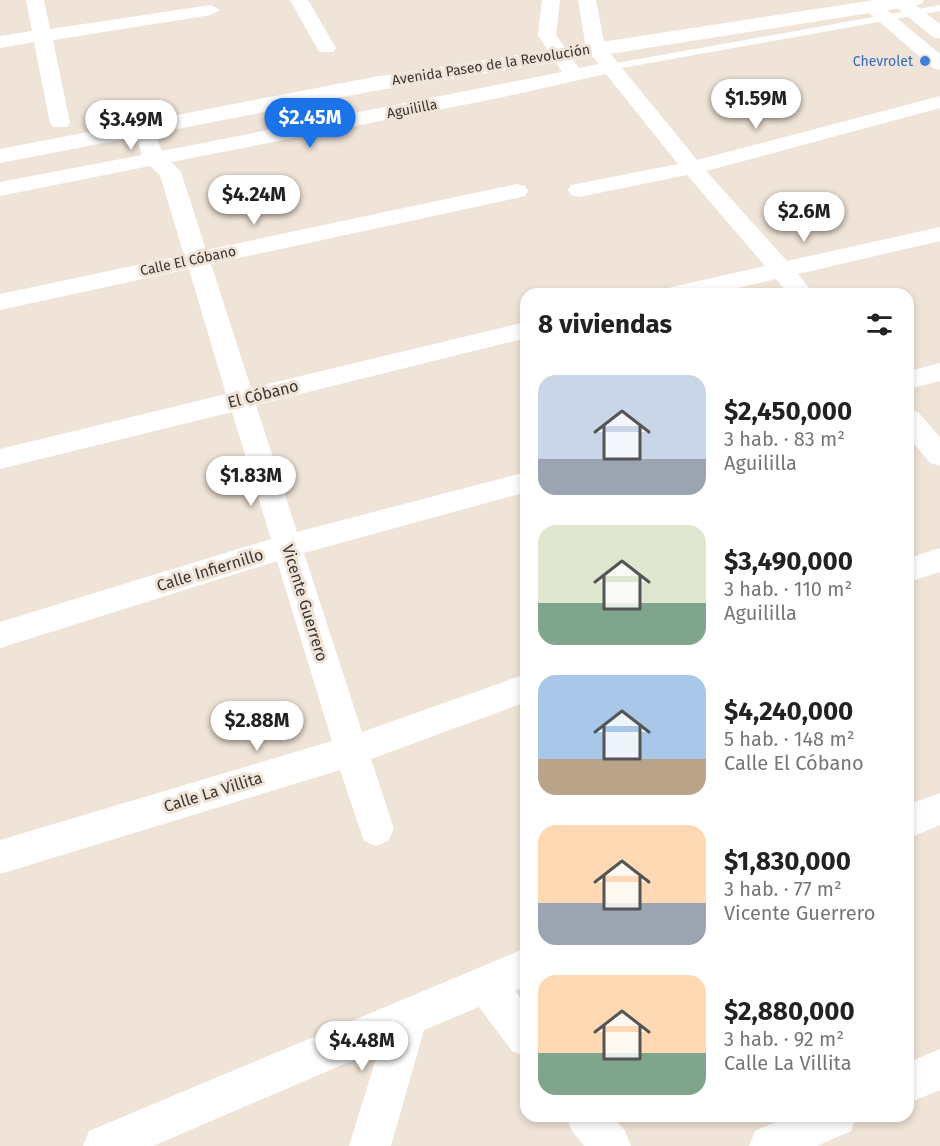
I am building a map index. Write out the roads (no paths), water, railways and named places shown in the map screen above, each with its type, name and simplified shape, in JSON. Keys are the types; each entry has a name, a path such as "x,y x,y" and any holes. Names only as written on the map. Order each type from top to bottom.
{"main road":[{"name":"Avenida Paseo de la Revolución","path":"524,39 547,35 594,37 880,13 910,5"},
{"name":"Avenida Paseo de la Revolución","path":"50,125 182,115 560,54 615,24"},
{"name":"Avenida Paseo de la Revolución","path":"0,156 143,128 182,115 501,43"}],"street":[{"path":"35,0 42,35 50,125"},
{"path":"299,0 326,48"},
{"path":"551,0 547,35 574,75"},
{"path":"587,0 594,37 611,67 692,168 797,288"},
{"path":"910,5 940,33"},
{"path":"0,42 211,10"},
{"path":"880,13 940,64"},
{"name":"Aguililla","path":"0,189 169,162 611,67"},
{"path":"579,190 692,168 940,102"},
{"name":"Vicente Guerrero","path":"169,162 182,115"},
{"name":"Vicente Guerrero","path":"143,128 169,162 197,259 375,829"},
{"name":"Calle El Cóbano","path":"0,302 517,191"},
{"path":"703,288 940,234"},
{"name":"El Cóbano","path":"0,459 520,331"},
{"path":"914,379 940,372"},
{"path":"914,424 940,456"},
{"name":"Calle Infiernillo","path":"0,635 287,546 520,484"},
{"path":"914,568 940,560"},
{"name":"Calle La Villita","path":"0,857 351,751 520,690"},
{"path":"914,819 940,809"},
{"path":"104,1146 520,969"},
{"path":"485,983 520,1029"},
{"path":"370,1146 409,1015"},
{"path":"914,1081 940,1069"},
{"path":"592,1122 610,1146"},
{"path":"770,1146 823,1122"}],"lane":[{"path":"910,5 940,8"},
{"path":"611,67 880,13"}],"place":[{"name":"Chevrolet","path":"925,61"}]}
